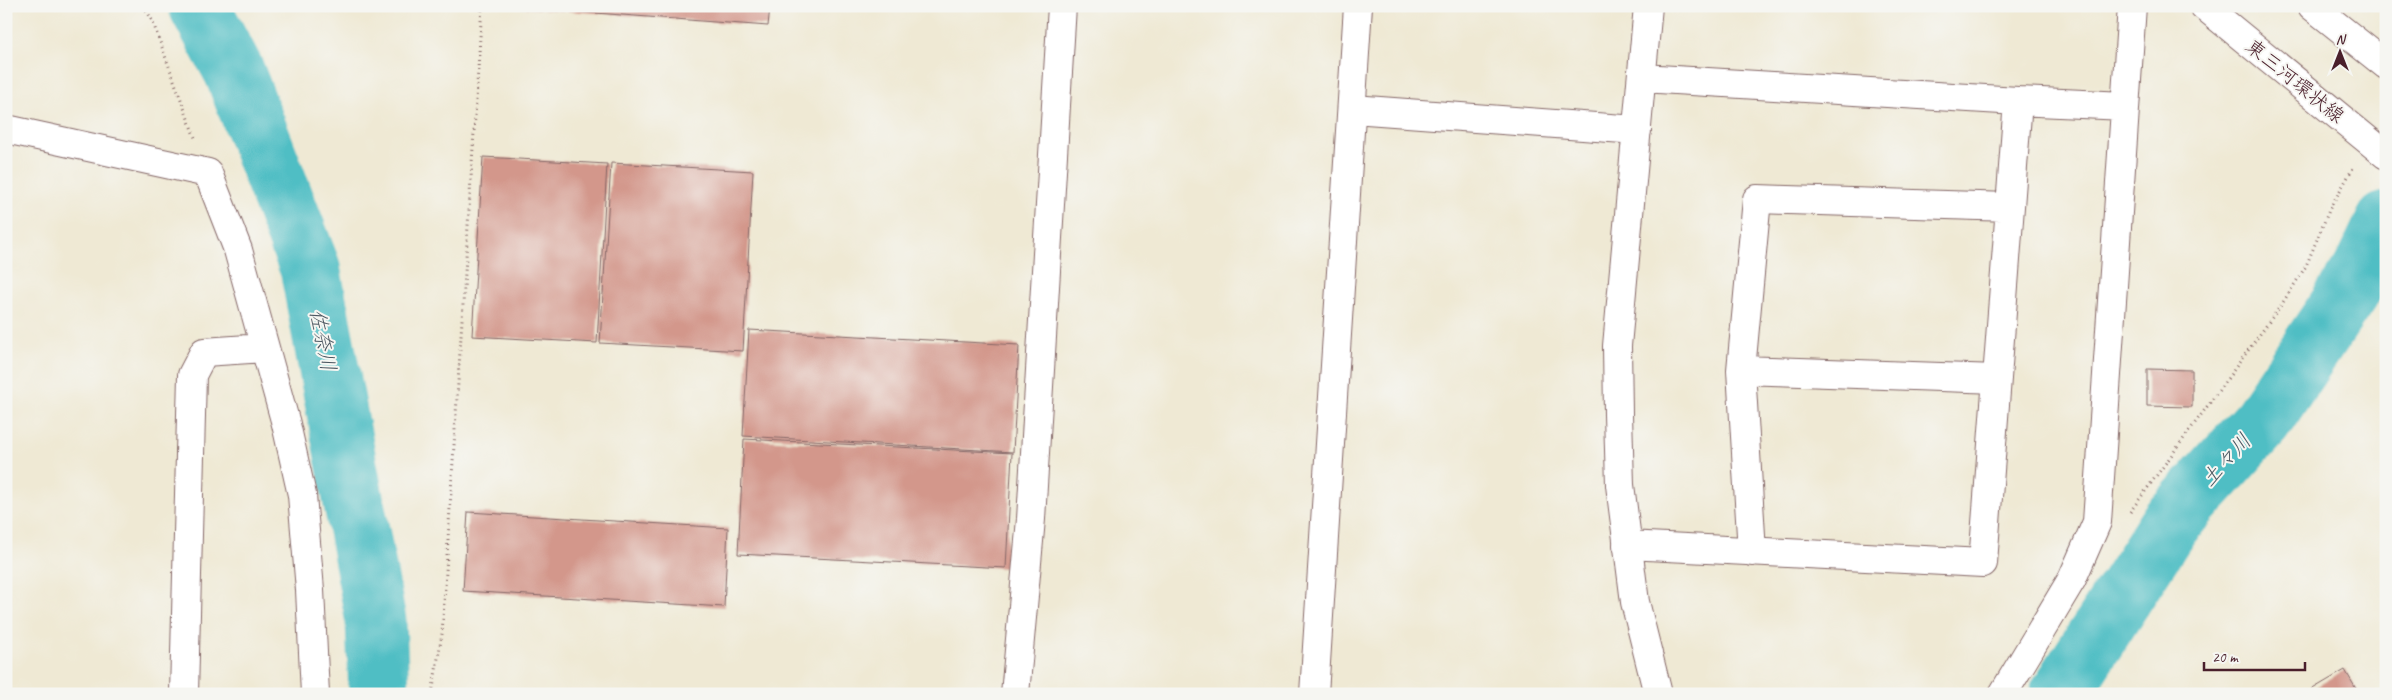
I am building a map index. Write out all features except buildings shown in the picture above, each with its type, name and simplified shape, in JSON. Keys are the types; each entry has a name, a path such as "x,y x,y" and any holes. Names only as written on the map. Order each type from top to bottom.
{"street":[{"path":"1015,694 1031,519 1062,6"},
{"path":"1314,694 1353,109 1358,6"},
{"path":"1648,6 1617,346 1620,485 1627,545 1635,602 1658,694"},
{"path":"2003,694 2072,579 2096,522 2132,6"},
{"name":"東三河環状線","path":"2204,6 2378,149"},
{"path":"2312,6 2386,65"},
{"path":"1642,78 2125,106"},
{"path":"1627,545 1983,563 2018,101"},
{"path":"1353,109 1637,130"},
{"path":"6,129 208,173 238,250 286,424 302,495 310,590 315,694"},
{"path":"1752,552 1741,370 1757,199 2010,207"},
{"path":"184,694 192,376 204,352 264,348"},
{"path":"1741,370 1996,379"}],"path":[{"path":"144,6 152,20 208,173"},
{"path":"432,694 442,634 482,6"},
{"path":"2129,514 2282,304 2306,266 2330,208 2378,149"}],"waterway":[{"name":"佐奈川","path":"199,6 234,71 310,268 376,621 379,694"},
{"name":"土々川","path":"2060,694 2170,523 2262,421 2362,272 2386,222"}]}
